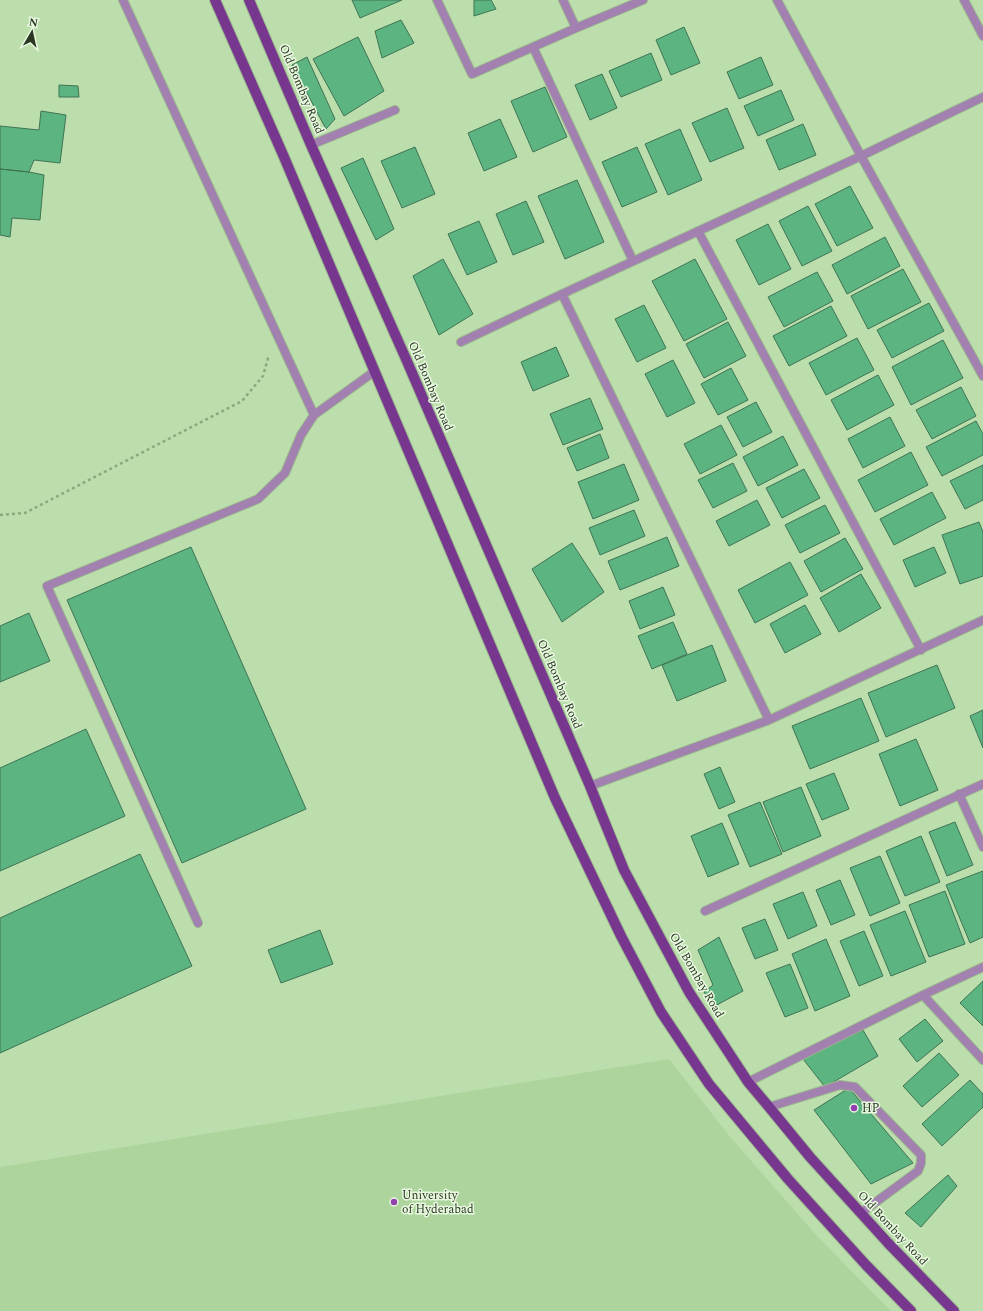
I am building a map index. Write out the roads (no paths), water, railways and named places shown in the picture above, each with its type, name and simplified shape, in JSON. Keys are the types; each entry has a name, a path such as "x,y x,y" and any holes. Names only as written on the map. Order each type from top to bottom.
{"main road":[{"path":"215,0 287,164 555,798 621,936 661,1012 709,1084 788,1179 866,1265 911,1311"},
{"name":"Old Bombay Road","path":"249,0 311,145 406,359 590,786 624,870 686,985 748,1082 810,1157 954,1311"}],"street":[{"path":"123,0 314,415"},
{"path":"438,0 472,74 643,0"},
{"path":"563,0 576,28"},
{"path":"777,0 861,156 983,376"},
{"path":"964,0 983,36"},
{"path":"533,47 633,261"},
{"path":"461,342 861,156 983,97"},
{"path":"311,145 395,110"},
{"path":"698,231 921,650"},
{"path":"562,294 769,720"},
{"path":"198,923 47,586 258,499 285,473 302,435 314,415 375,371"},
{"path":"590,786 769,720 983,620"},
{"path":"706,910 983,784"},
{"path":"959,794 983,847"},
{"path":"748,1082 923,995 983,967"},
{"path":"923,995 983,1060"},
{"path":"769,1107 840,1086 855,1087 921,1155 921,1163 918,1171 861,1213"}],"place":[{"name":"HP","path":"854,1108"},
{"name":"University of Hyderabad","path":"394,1202"}]}
